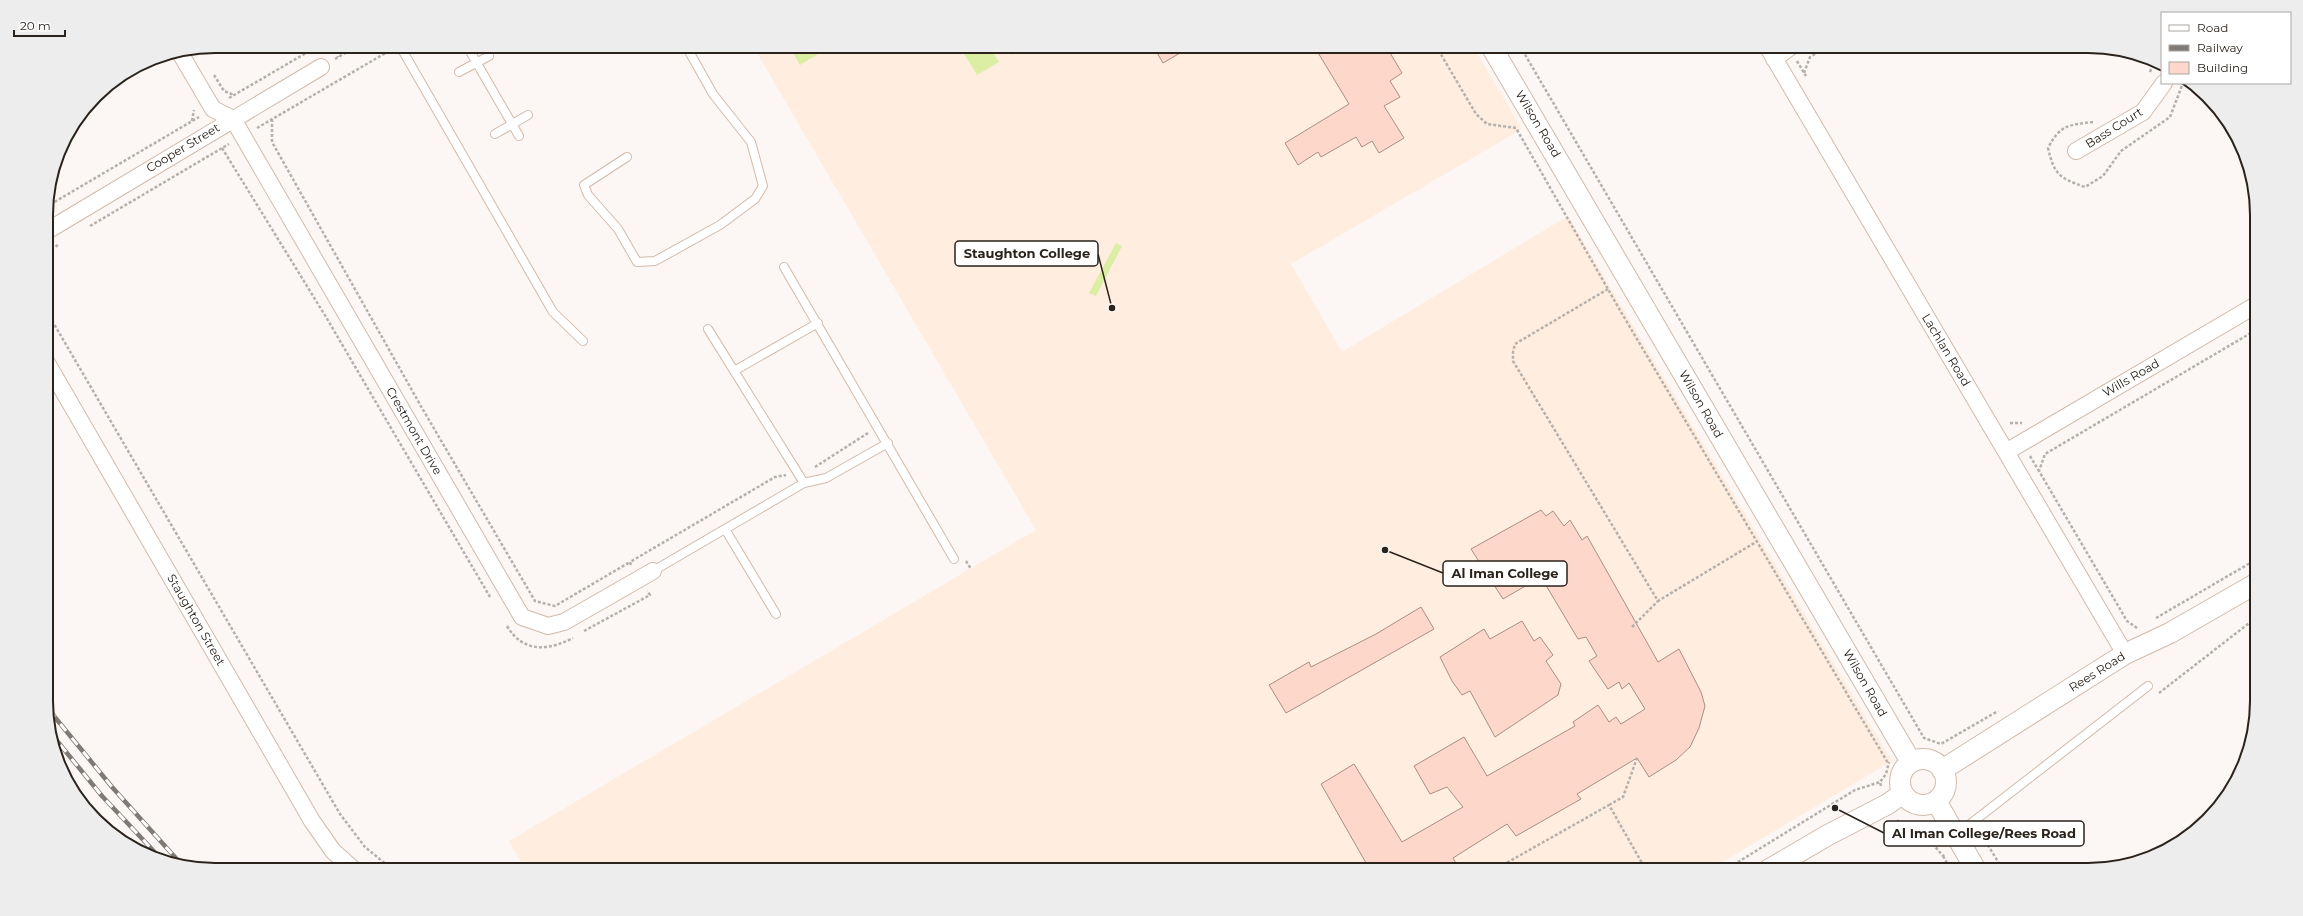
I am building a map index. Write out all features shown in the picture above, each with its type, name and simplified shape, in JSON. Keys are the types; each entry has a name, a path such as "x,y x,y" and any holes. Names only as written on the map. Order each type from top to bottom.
{"street":[{"name":"Wilson Road","path":"1496,53 1909,757"},
{"name":"Lachlan Road","path":"1771,53 2121,648"},
{"path":"182,56 213,109 233,119"},
{"name":"Cooper Street","path":"53,227 321,67"},
{"name":"Bass Court","path":"2076,151 2143,112 2163,84"},
{"name":"Crestmont Drive","path":"233,119 522,617 548,626 564,622 647,575"},
{"name":"Wills Road","path":"2006,452 2250,309"},
{"name":"Staughton Street","path":"53,373 312,821 333,850 347,863"},
{"name":"Rees Road","path":"1942,770 2121,648 2170,633 2250,587"},
{"path":"1780,863 1828,835 1896,799 1922,805 1936,801 1944,790 1946,783 1942,770 1932,761 1909,757 1902,772 1896,799"},
{"path":"1936,801 1972,863"}],"lane":[{"path":"404,53 553,312 583,341"},
{"path":"471,53 519,136"},
{"path":"627,157 584,185 588,195 618,229 637,262 655,261 720,225 754,199 763,186 751,142 713,94 690,53"},
{"path":"459,72 489,56"},
{"path":"495,134 528,116"},
{"path":"784,267 954,558"},
{"path":"734,371 818,323"},
{"path":"708,329 804,483"},
{"path":"647,575 804,483 826,478 888,443"},
{"path":"725,529 776,614"},
{"path":"1959,840 2148,686"}],"path":[{"path":"53,203 306,53"},
{"path":"321,67 345,53"},
{"path":"87,228 386,53"},
{"path":"1440,53 1476,114 1487,124 1516,128 1756,542 1888,763 1886,774 1880,782 1855,790 1736,863"},
{"path":"1524,53 1924,738 1941,744 2003,708"},
{"path":"1804,73 1810,57 1817,53"},
{"path":"212,72 224,90 234,95"},
{"path":"272,119 272,142 422,408 535,601 555,606 775,476 806,472 878,426"},
{"path":"53,248 60,244"},
{"path":"1608,289 1515,344 1512,352 1513,361 1658,600"},
{"path":"53,322 340,814 365,847 385,863"},
{"path":"2138,628 2127,621 2038,471 2045,454 2250,334"},
{"path":"1632,628 1658,600 1756,542"},
{"path":"630,562 647,575 650,595"},
{"path":"2152,620 2250,563"},
{"path":"2152,698 2250,622"},
{"path":"2121,648 2138,628 2142,626"},
{"path":"1888,763 1909,757 1924,738"},
{"path":"1506,863 1623,797 1637,758"},
{"path":"1880,782 1896,799 1900,826 1908,832 1927,837 1947,863"},
{"path":"1609,805 1642,863"},
{"path":"1943,856 1959,840 1986,827"},
{"path":"1980,831 1999,863"}],"shaded area":[{"path":"757,53 1477,53 1522,129 1291,264 1342,352 1568,216 1892,761 1721,863 522,863 509,841 1036,530"}],"green space":[{"path":"793,53 820,53 800,65"},
{"path":"963,53 993,53 999,62 977,75"},
{"path":"1116,243 1122,246 1096,296 1089,293"}],"building":[{"path":"1157,53 1180,53 1163,63"},
{"path":"1318,53 1390,53 1402,73 1390,81 1400,97 1384,106 1404,138 1379,153 1372,141 1362,147 1356,137 1321,157 1318,152 1298,165 1285,143 1349,104"},
{"path":"1541,510 1546,516 1553,511 1564,526 1570,520 1582,540 1587,536 1658,662 1679,649 1701,692 1705,706 1699,728 1690,747 1676,760 1649,777 1637,758 1577,794 1581,799 1516,836 1507,824 1453,858 1456,863 1366,863 1321,784 1354,764 1402,842 1463,807 1447,787 1430,794 1414,766 1464,737 1487,776 1575,726 1573,722 1598,705 1609,722 1616,717 1621,724 1645,709 1629,683 1622,689 1619,682 1608,689 1589,661 1597,656 1586,637 1578,639 1541,577 1503,599 1471,549"},
{"path":"1421,607 1434,629 1286,713 1269,685 1309,662 1311,667 1376,634"},
{"path":"1522,621 1534,641 1540,637 1553,655 1546,661 1561,684 1558,695 1495,737 1470,691 1462,695 1452,681 1440,657 1484,629 1490,639"}],"railway":[{"path":"53,715 112,787 175,858"},
{"path":"59,743 102,796 154,851"}],"place":[{"name":"Staughton College","path":"1112,308"},
{"name":"Al Iman College","path":"1385,550"},
{"name":"Al Iman College/Rees Road","path":"1835,808"}]}
